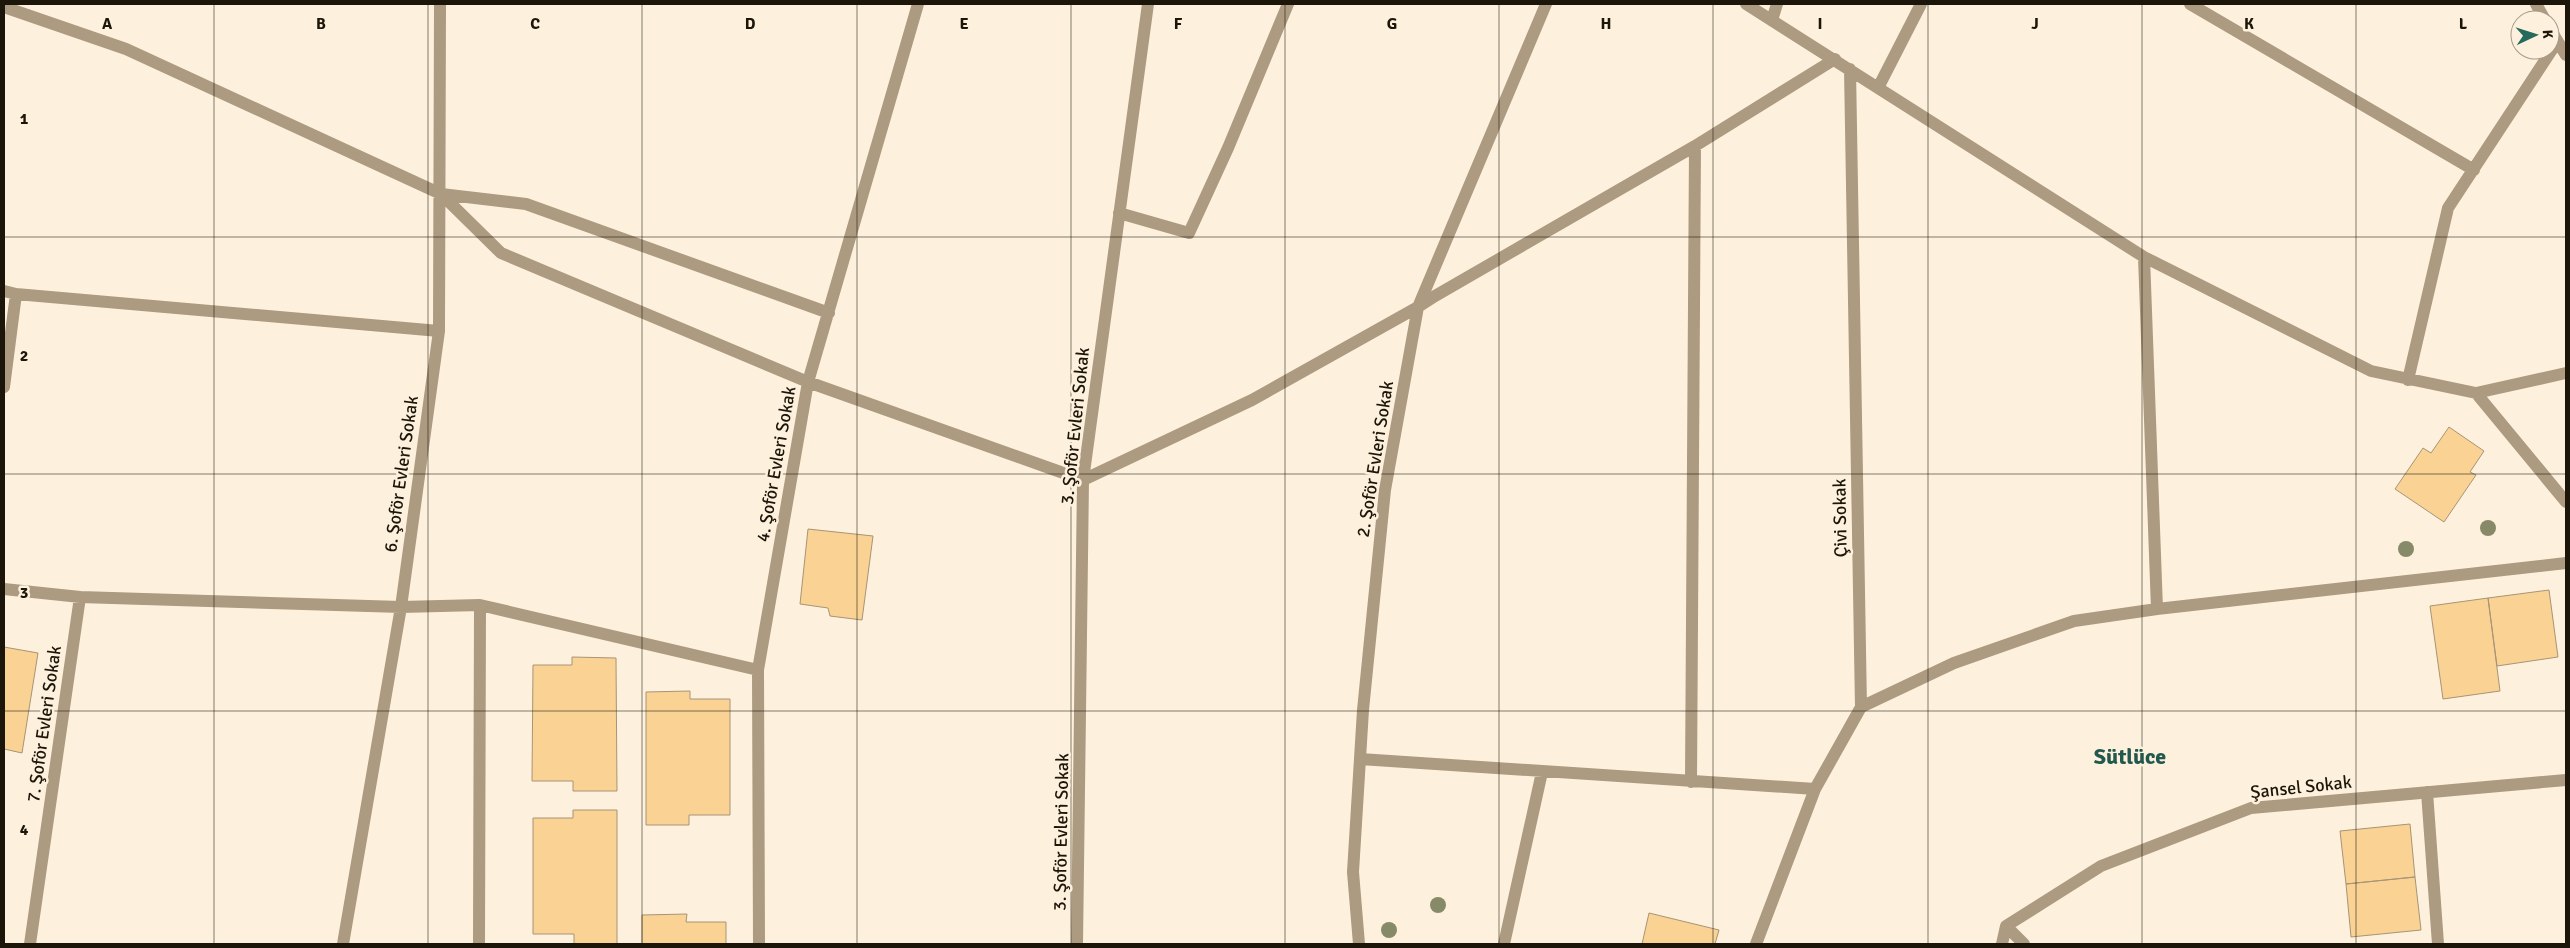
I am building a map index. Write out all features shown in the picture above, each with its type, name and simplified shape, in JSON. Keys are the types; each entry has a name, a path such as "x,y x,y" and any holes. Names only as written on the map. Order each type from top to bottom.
{"street":[{"name":"6. Şoför Evleri Sokak","path":"342,944 401,607 439,331 441,194 440,4"},
{"name":"4. Şoför Evleri Sokak","path":"759,944 758,670 808,382 918,4"},
{"name":"3. Şoför Evleri Sokak","path":"1077,944 1083,480 1148,4"},
{"path":"1119,213 1189,233 1228,148 1288,4"},
{"name":"2. Şoför Evleri Sokak","path":"1359,944 1353,872 1360,760 1385,490 1418,307 1546,4"},
{"path":"1746,4 1879,86 2144,257 2371,371 2476,393 2566,373"},
{"path":"1772,20 1777,4"},
{"path":"1879,86 1922,4"},
{"path":"2190,4 2474,170"},
{"path":"4,7 126,50 441,194 526,204 829,313"},
{"path":"441,194 501,253 808,382 1083,480 1252,400 1418,307 1695,146 1835,59"},
{"path":"2408,380 2448,208 2545,60"},
{"name":"Çivi Sokak","path":"1850,69 1861,707"},
{"path":"1691,782 1695,146"},
{"path":"2144,257 2157,609"},
{"path":"4,387 10,293 439,331"},
{"path":"2476,393 2566,502"},
{"path":"1756,944 1815,789 1861,707 1954,663 2074,621 2157,609 2566,563"},
{"path":"4,590 80,597 401,607 480,605 758,670"},
{"name":"7. Şoför Evleri Sokak","path":"30,944 80,597"},
{"path":"479,944 480,605"},
{"path":"1360,760 1815,789"},
{"path":"1504,944 1542,772"},
{"name":"Şansel Sokak","path":"2006,926 2101,866 2251,808 2566,780"},
{"path":"2427,792 2438,944"},
{"path":"2002,944 2006,926"},
{"path":"2006,926 2024,944"}],"building":[{"path":"2449,427 2484,451 2470,472 2476,475 2444,522 2395,489 2423,448 2431,453"},
{"path":"808,529 873,536 862,620 830,616 828,608 800,604"},
{"path":"2549,590 2558,657 2497,666 2488,598"},
{"path":"2488,598 2500,691 2443,699 2430,606"},
{"path":"4,647 38,653 22,753 4,749"},
{"path":"572,657 616,658 617,791 573,791 573,781 532,781 533,665 572,665"},
{"path":"690,691 690,699 730,699 730,815 689,815 689,825 646,825 646,692"},
{"path":"573,810 617,810 617,944 574,944 574,934 533,934 533,818 573,818"},
{"path":"2410,824 2415,877 2346,884 2340,831"},
{"path":"2415,877 2421,930 2351,937 2346,884"},
{"path":"1649,913 1719,930 1715,944 1642,944"},
{"path":"687,914 686,922 726,922 726,944 642,944 642,915"}],"district":[{"name":"Sütlüce","path":"2130,756"}]}
